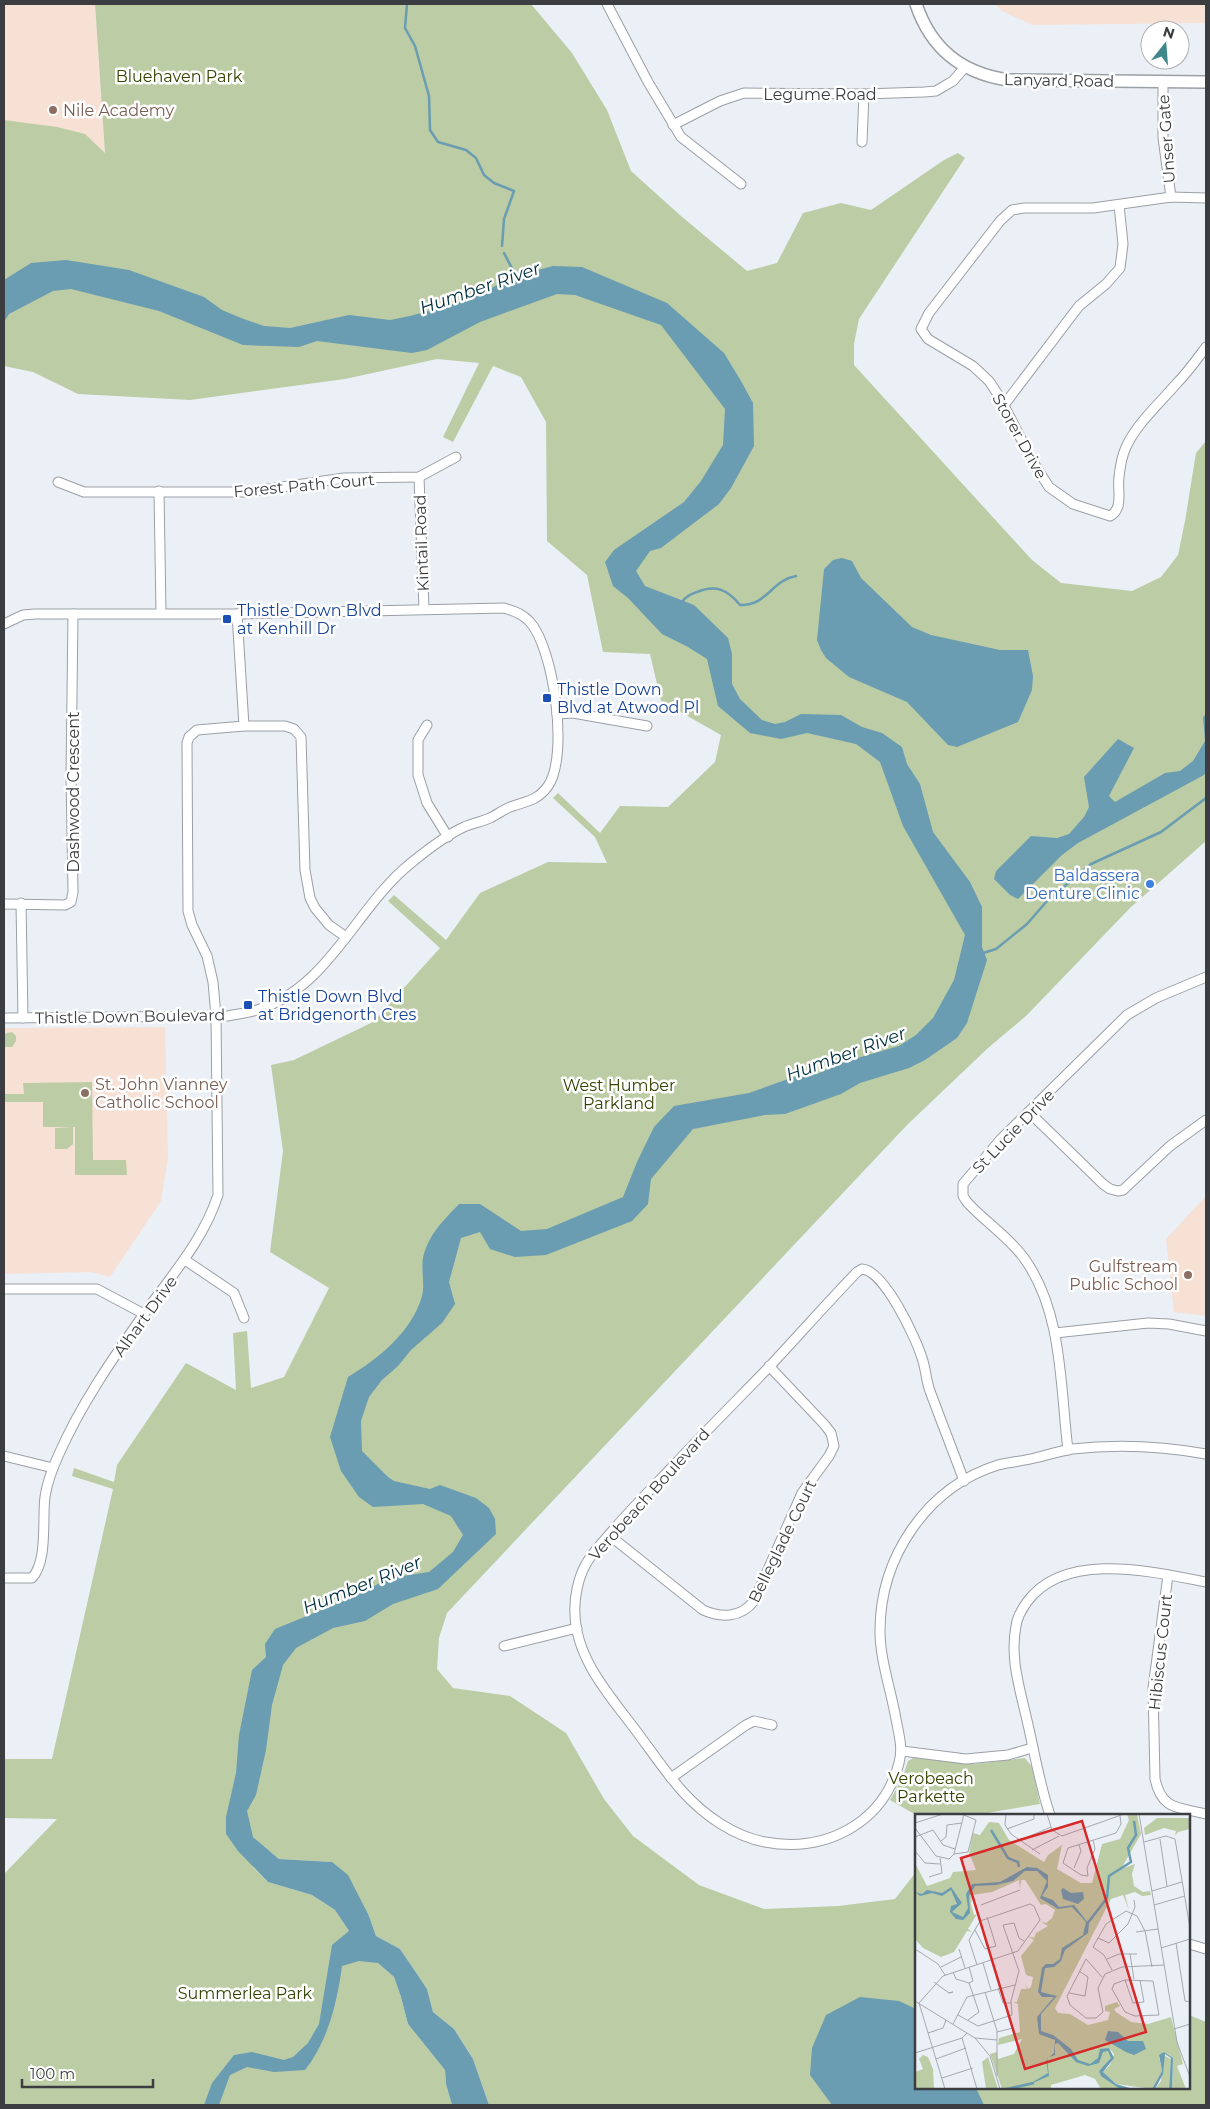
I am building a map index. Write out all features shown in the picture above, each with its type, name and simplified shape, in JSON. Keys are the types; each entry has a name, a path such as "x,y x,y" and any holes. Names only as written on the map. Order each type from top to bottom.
{"street":[{"path":"607,4 680,138 741,184"},
{"name":"Lanyard Road","path":"916,4 925,25 937,44 965,67 993,78 1008,80 1206,82"},
{"name":"Legume Road","path":"673,126 720,101 744,94 911,94 936,90 953,81 965,67"},
{"name":"Unser Gate","path":"1163,82 1163,138 1171,197"},
{"path":"862,142 864,94"},
{"path":"1004,405 1079,306 1106,284 1120,268 1123,244 1119,204 1171,197 1206,198"},
{"name":"Storer Drive","path":"1119,204 1093,208 1024,208 1012,210 1000,221 929,313 921,330 928,339 973,366 989,381 1004,405 1033,462 1049,487 1072,504 1110,516 1117,510 1121,462 1130,440 1206,347"},
{"name":"Forest Path Court","path":"58,482 84,492 248,492 344,478 419,477 456,458"},
{"name":"Kintail Road","path":"419,477 424,609"},
{"path":"159,491 161,613"},
{"name":"Thistle Down Boulevard","path":"4,624 23,615 237,614 504,608 521,615 531,623 542,646 556,699 557,714 556,766 553,779 540,796 532,801 512,806 490,818 463,827 427,850 393,878 312,978 294,991 258,1010 216,1016 4,1018"},
{"name":"Dashwood Crescent","path":"4,904 65,904 71,902 73,892 71,776 74,614"},
{"path":"237,614 244,726"},
{"path":"557,714 573,713 647,726"},
{"path":"427,725 418,740 418,775 427,803 448,838"},
{"name":"Alhart Drive","path":"4,1578 32,1578 38,1571 41,1560 45,1497 53,1468 68,1435 88,1397 144,1314 185,1260 218,1195 216,1016 211,968 192,925 188,911 187,743 189,737 197,730 244,726 285,726 294,729 301,737 305,870 310,898 315,908 329,925 346,938"},
{"path":"21,904 23,1018"},
{"name":"St Lucie Drive","path":"1068,1450 1055,1333 1041,1287 1025,1259 1009,1240 971,1206 963,1196 963,1184 1001,1139 1128,1016 1156,998 1206,977"},
{"path":"1030,1113 1103,1184 1118,1191 1123,1190 1183,1135 1206,1120"},
{"path":"185,1260 234,1293 244,1318"},
{"name":"Verobeach Boulevard","path":"964,1481 927,1383 922,1358 910,1329 889,1293 868,1270 862,1269 857,1272 591,1556 582,1572 576,1594 575,1615 584,1651 596,1676 671,1778 703,1812 736,1832 764,1842 810,1843 834,1838 866,1818 875,1810 889,1790 895,1777 902,1751 883,1657 880,1631 886,1582 904,1540 922,1516 939,1498 964,1481 998,1466 1068,1450 1133,1447 1168,1448 1206,1454"},
{"path":"4,1289 97,1289 144,1314"},
{"path":"1055,1333 1156,1323 1206,1331"},
{"name":"Belleglade Court","path":"609,1535 703,1610 722,1616 742,1613 749,1608 754,1601 802,1493 834,1446 831,1434 824,1424 769,1366"},
{"path":"4,1456 53,1468"},
{"path":"1050,1814 1032,1748 1016,1675 1015,1636 1016,1624 1021,1612 1034,1594 1054,1580 1090,1570 1122,1568 1206,1582"},
{"name":"Hibiscus Court","path":"1168,1575 1153,1688 1155,1779 1158,1792 1163,1801 1170,1806 1206,1814"},
{"path":"504,1646 577,1628"},
{"path":"671,1778 749,1723 760,1721 772,1725"},
{"path":"902,1751 966,1759 1008,1754 1032,1748"},
{"path":"1190,1944 1206,1949"}],"shaded area":[{"name":"Nile Academy","path":"4,4 95,4 105,154 4,154"},
{"path":"995,4 1206,4 1206,23 1190,23 1190,20 1140,20 1140,24 1032,25 1002,11"},
{"name":"St. John Vianney Catholic School","path":"165,1027 168,1157 161,1201 110,1277 91,1272 4,1274 4,1028"},
{"name":"Gulfstream Public School","path":"1206,1196 1206,1316 1174,1312 1166,1239"}],"green space":[{"name":"West Humber Parkland","path":"95,4 531,4 572,53 607,110 631,171 747,271 777,263 803,213 841,203 871,210 944,160 958,153 965,158 859,319 854,344 854,365 1032,560 1061,583 1132,591 1161,577 1178,555 1196,453 1206,441 1206,841 1130,908 1026,1016 988,1048 907,1125 447,1613 439,1638 437,1669 453,1688 510,1696 566,1733 604,1799 633,1836 699,1885 764,1909 838,1906 895,1899 915,1873 915,2089 1190,2089 1190,2015 1206,2022 1206,2105 489,2105 473,2059 454,2029 433,2012 427,1989 400,1949 376,1936 369,1916 332,1862 279,1859 253,1837 253,1867 268,1882 312,1895 335,1910 349,1931 378,1963 394,1977 408,2024 445,2070 446,2084 452,2105 4,2105 4,1874 57,1819 4,1818 4,1759 52,1759 113,1489 72,1476 74,1468 114,1482 117,1465 186,1363 236,1390 233,1333 247,1331 251,1388 284,1377 329,1288 270,1252 283,1151 271,1065 294,1060 373,1022 440,948 388,901 394,895 446,940 480,893 548,862 607,863 595,837 553,798 558,793 600,833 620,806 668,807 715,762 721,735 661,701 650,654 603,652 587,575 547,541 546,422 521,377 493,366 453,442 443,437 479,363 437,359 345,379 190,400 78,394 33,372 4,366 4,120 57,127 85,134 105,153"},
{"path":"12,1032 16,1036 16,1041 12,1047 5,1047 4,1034"},
{"path":"92,1082 93,1160 126,1160 127,1175 75,1175 75,1127 43,1127 43,1102 4,1102 4,1094 24,1094 23,1083"},
{"path":"73,1127 73,1144 67,1149 55,1149 55,1128"},
{"name":"Verobeach Parkette","path":"917,1756 975,1764 1025,1758 1032,1767 1040,1804 981,1814 915,1814 890,1800 902,1779 908,1761"}],"water":[{"path":"66,260 129,270 204,297 222,310 241,318 264,326 290,328 349,315 390,320 410,316 468,300 515,276 553,266 582,267 667,303 724,353 753,403 754,446 731,488 719,504 661,548 650,551 636,571 645,586 694,605 728,638 732,654 732,684 740,699 762,720 775,724 785,722 801,714 841,715 862,727 882,733 902,747 907,764 920,784 933,832 970,882 982,907 982,947 987,960 967,1023 957,1038 925,1060 909,1068 860,1083 841,1094 785,1114 765,1115 693,1129 651,1179 648,1204 632,1221 546,1255 515,1257 490,1249 480,1232 461,1238 449,1282 455,1304 442,1323 411,1350 398,1366 382,1380 369,1397 361,1421 362,1451 394,1481 430,1489 440,1485 476,1498 489,1508 495,1519 496,1534 438,1589 393,1604 365,1621 333,1628 296,1648 283,1665 272,1705 266,1750 256,1795 247,1811 253,1837 279,1859 332,1862 348,1875 369,1916 376,1936 400,1949 427,1989 433,2012 454,2029 473,2059 489,2105 452,2105 446,2084 445,2070 408,2024 394,1977 378,1963 359,1961 342,1966 330,2021 320,2047 305,2070 274,2072 247,2067 230,2075 219,2105 204,2105 212,2083 234,2055 252,2052 284,2060 293,2057 308,2043 319,2024 332,1945 349,1931 335,1910 312,1895 268,1882 238,1851 226,1834 226,1817 236,1773 239,1735 252,1670 266,1657 265,1644 275,1629 356,1596 389,1578 429,1572 453,1552 463,1535 451,1516 423,1504 373,1507 359,1497 341,1471 330,1437 348,1377 382,1353 402,1333 410,1321 422,1296 423,1258 428,1242 447,1216 459,1204 480,1204 521,1231 547,1229 623,1197 654,1127 674,1106 749,1093 791,1078 817,1074 840,1063 899,1046 916,1035 933,1018 954,980 965,935 903,826 880,762 856,744 807,733 781,739 750,733 718,706 707,659 662,634 628,598 613,586 605,562 614,550 684,502 701,481 723,445 725,409 661,325 575,295 557,294 480,322 427,350 412,353 317,341 299,347 243,345 159,311 71,289 53,291 9,314 4,322 4,280 31,263"},
{"path":"842,558 852,561 861,578 912,627 931,635 1000,650 1028,650 1033,676 1032,690 1018,722 957,747 948,745 907,702 849,677 826,658 817,640 824,569 833,560"},
{"path":"1206,714 1206,772 1204,775 1078,843 1062,855 1018,899 1010,895 994,879 996,871 1031,836 1057,838 1069,834 1084,817 1089,807 1084,777 1118,739 1134,748 1109,796 1115,802 1165,773 1180,771 1193,761 1205,741 1203,717"},
{"path":"860,1997 899,2001 915,2009 915,2089 976,2089 984,2105 832,2105 810,2075 812,2048 826,2015"}],"waterway":[{"path":"407,4 405,28 415,46 429,96 430,130 438,142 466,150 476,158 484,175 494,183 514,191 504,219 502,246"},
{"name":"Humber River","path":"504,253 517,278"},
{"path":"681,603 692,594 716,589 726,592 740,605 749,604 763,597 781,582 796,576"},
{"path":"980,954 996,949 1027,924 1047,901 1091,864 1161,832 1206,798"}],"place":[{"name":"Nile Academy","path":"53,110"},
{"name":"Thistle Down Blvd at Kenhill Dr","path":"227,619"},
{"name":"Thistle Down Blvd at Atwood Pl","path":"547,698"},
{"name":"Baldassera Denture Clinic","path":"1150,884"},
{"name":"Thistle Down Blvd at Bridgenorth Cres","path":"248,1005"},
{"name":"St. John Vianney Catholic School","path":"85,1093"},
{"name":"Gulfstream Public School","path":"1188,1275"}],"park label":[{"name":"Bluehaven Park","path":"179,76"},
{"name":"Summerlea Park","path":"245,1993"}]}
